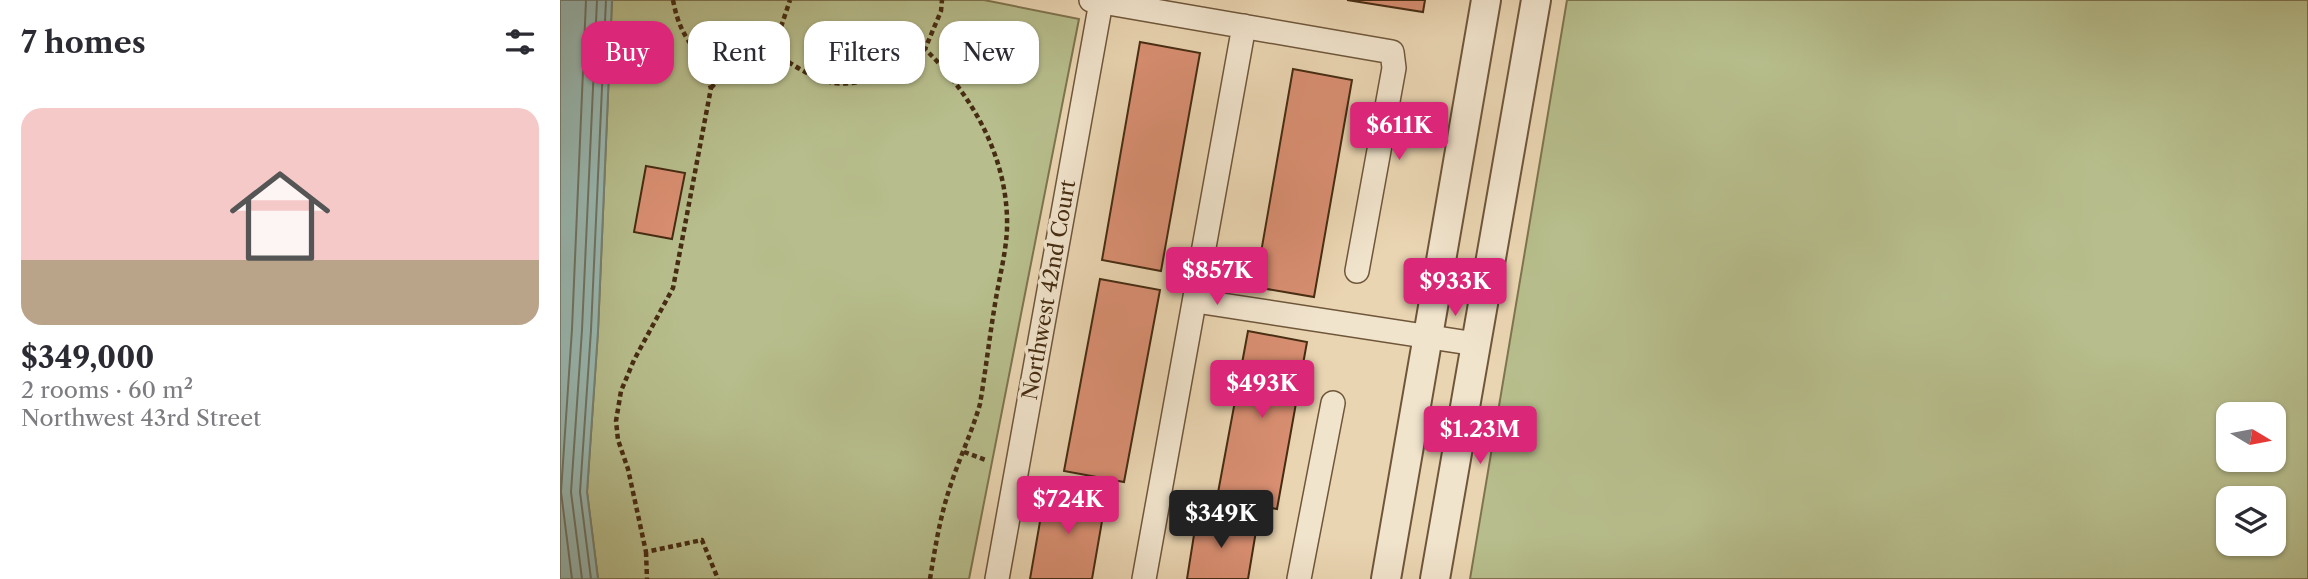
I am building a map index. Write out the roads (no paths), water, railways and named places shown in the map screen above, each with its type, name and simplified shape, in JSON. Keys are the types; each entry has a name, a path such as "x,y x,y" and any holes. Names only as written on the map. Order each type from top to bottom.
{"street":[{"path":"1386,579 1486,0"},
{"path":"1435,579 1536,0"},
{"path":"1096,1 1392,52 1394,68 1357,271"},
{"name":"Northwest 42nd Court","path":"998,579 1096,1"},
{"path":"1144,579 1244,26"},
{"path":"1196,301 1476,344"},
{"path":"1299,579 1334,403"}],"water":[{"path":"560,0 612,0 611,21 581,21 581,84 608,84 598,331 587,492 598,579 560,579"}]}
